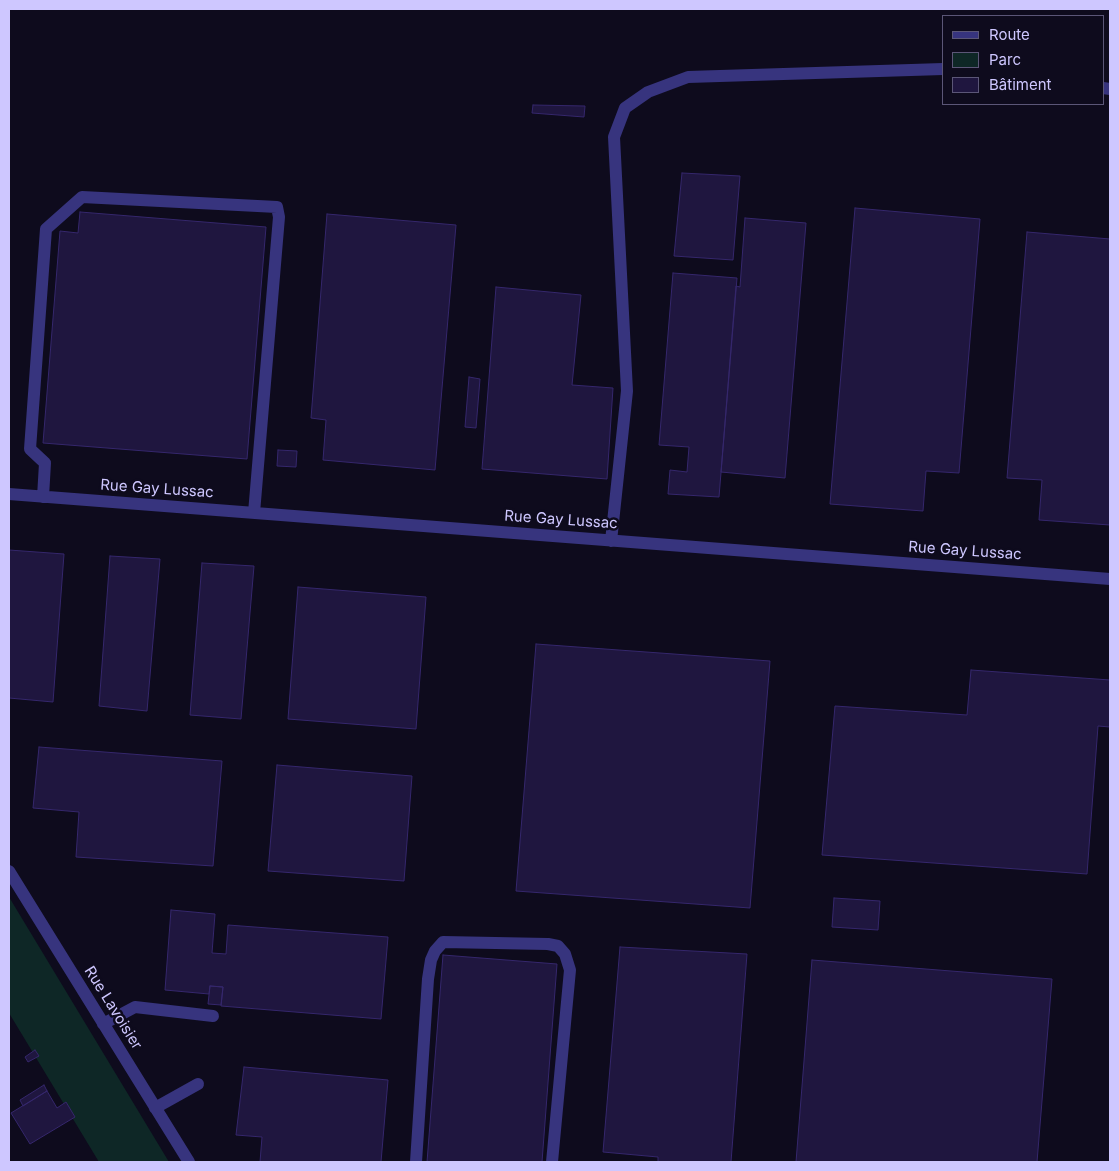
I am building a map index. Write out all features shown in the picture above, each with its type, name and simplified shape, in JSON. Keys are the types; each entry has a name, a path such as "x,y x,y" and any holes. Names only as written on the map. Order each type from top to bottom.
{"street":[{"path":"611,541 627,391 614,137 625,108 648,92 688,77 942,69"},
{"path":"43,497 45,463 30,449 46,229 82,197 276,207 279,217 254,513"},
{"name":"Rue Gay Lussac","path":"9,494 1110,579"},
{"name":"Rue Lavoisier","path":"9,871 189,1162"},
{"path":"416,1162 428,979 431,960 435,951 443,942 548,944 558,946 565,954 570,970 552,1162"},
{"path":"103,1024 135,1007 213,1016"},
{"path":"155,1108 198,1084"}],"green space":[{"path":"9,897 169,1162 99,1162 9,1013"}],"building":[{"path":"533,105 585,106 584,117 532,113"},
{"path":"682,173 740,176 733,260 674,256"},
{"path":"855,208 980,219 959,473 926,471 923,511 830,504"},
{"path":"80,212 266,227 247,459 43,443 60,231 78,233"},
{"path":"327,214 456,225 435,470 323,460 326,420 311,418"},
{"path":"745,218 806,223 785,478 721,472 736,286 740,287"},
{"path":"1027,232 1110,239 1110,525 1039,520 1042,480 1007,478"},
{"path":"673,273 737,278 719,497 668,494 670,470 687,472 689,447 659,445"},
{"path":"496,287 581,295 572,385 613,388 607,479 482,469"},
{"path":"469,377 480,379 476,428 465,427"},
{"path":"278,450 297,451 296,467 277,466"},
{"path":"9,550 64,554 53,702 9,698"},
{"path":"110,556 160,559 147,711 99,706"},
{"path":"202,563 254,566 241,719 190,715"},
{"path":"298,587 426,597 416,729 288,719"},
{"path":"536,644 770,661 750,908 516,891"},
{"path":"971,670 1110,680 1110,727 1098,726 1087,874 822,855 835,706 967,715"},
{"path":"39,747 222,761 213,866 76,857 79,812 33,808"},
{"path":"277,765 412,776 404,881 268,871"},
{"path":"834,898 880,901 878,930 832,927"},
{"path":"171,910 215,914 212,953 226,954 228,925 388,937 381,1019 221,1006 223,987 210,986 209,994 165,990"},
{"path":"620,947 747,954 731,1162 658,1162 658,1157 603,1152"},
{"path":"443,955 557,964 542,1162 427,1162"},
{"path":"812,960 1052,979 1037,1162 796,1162"},
{"path":"210,986 223,987 221,1005 208,1004"},
{"path":"35,1050 39,1056 28,1062 25,1057"},
{"path":"244,1067 388,1080 381,1162 260,1162 262,1137 236,1135"},
{"path":"44,1085 47,1091 23,1106 20,1100"},
{"path":"47,1091 57,1108 66,1102 75,1117 30,1144 11,1113"}]}
